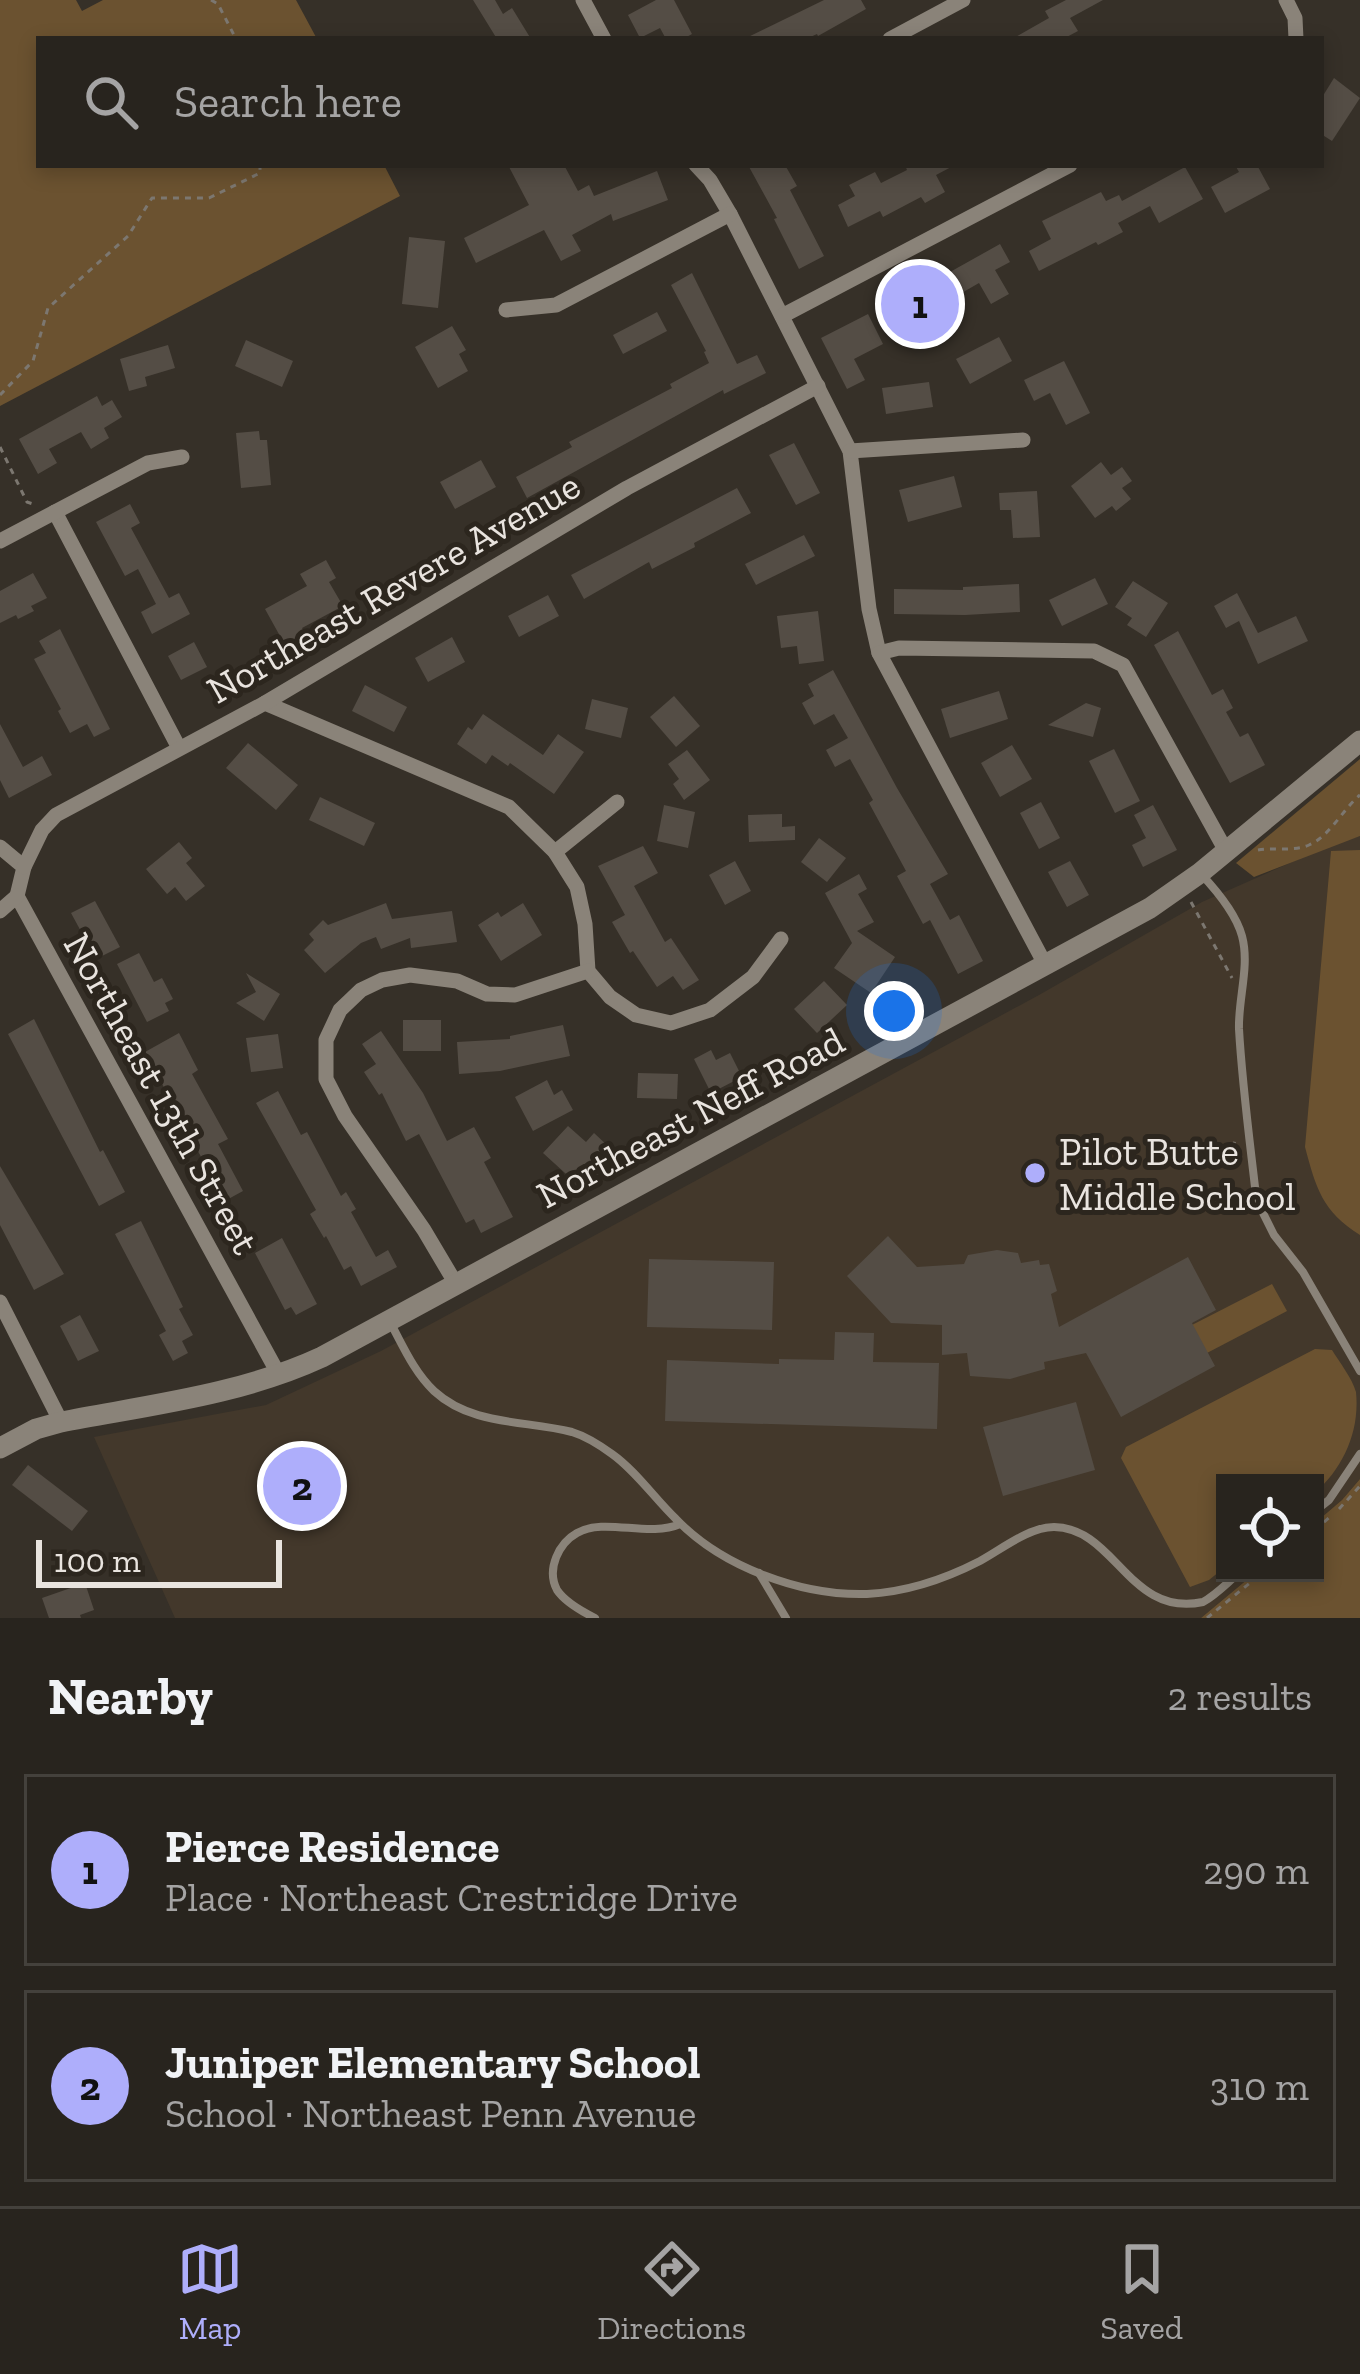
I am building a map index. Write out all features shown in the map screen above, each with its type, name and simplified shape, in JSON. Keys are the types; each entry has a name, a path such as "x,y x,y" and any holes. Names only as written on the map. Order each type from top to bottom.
{"main road":[{"name":"Northeast Neff Road","path":"0,1448 36,1429 227,1391 322,1357 1150,908 1200,873 1360,741"}],"street":[{"path":"583,0 602,36"},
{"path":"896,36 964,0"},
{"path":"1286,0 1295,18 1296,36"},
{"path":"699,168 730,214 850,451 869,609 879,653 1046,966"},
{"path":"782,316 1064,168"},
{"path":"506,310 556,305 730,214"},
{"name":"Northeast Revere Avenue","path":"24,867 42,830 56,815 265,703 627,488 818,386"},
{"path":"850,451 1023,440"},
{"path":"0,541 148,463 182,457"},
{"path":"55,512 179,748"},
{"path":"879,653 899,648 1094,651 1123,664 1226,851"},
{"path":"265,703 509,807 555,852 577,887 588,971 610,997 635,1015 671,1023 710,1010 754,977 782,939"},
{"path":"555,852 617,802"},
{"path":"0,847 24,867 17,896 0,911"},
{"name":"Northeast 13th Street","path":"17,896 279,1376"},
{"path":"456,1284 424,1229 345,1116 326,1079 326,1040 340,1010 361,990 382,980 410,975 457,981 488,994 515,995 588,971"},
{"path":"0,1302 61,1422"}],"lane":[{"path":"1200,873 1242,935 1245,965 1239,1029 1255,1187 1262,1211 1360,1371"},
{"path":"389,1321 415,1369 436,1393 472,1415 576,1433 614,1455 680,1524 719,1555 789,1583 867,1594 930,1584 1036,1530 1052,1527 1086,1538 1149,1605 1171,1612 1202,1603 1228,1582"},
{"path":"1324,1504 1360,1454"},
{"path":"595,1618 581,1612 557,1589 553,1566 572,1535 588,1528 666,1530 680,1524"},
{"path":"758,1570 786,1618"}],"path":[{"path":"211,0 218,4 234,36"},
{"path":"0,395 33,361 48,308 128,236 152,198 209,198 260,173 260,168"},
{"path":"0,447 27,502 55,512"},
{"path":"1254,853 1309,846 1360,795"},
{"path":"1208,1618 1251,1582"}],"shaded area":[{"path":"0,0 76,0 82,11 103,0 296,0 315,36 36,36 36,168 386,168 400,196 0,406"},
{"path":"1360,759 1360,836 1254,877 1236,863"},
{"name":"Pilot Butte Middle School","path":"1360,836 1360,1479 1324,1515 1324,1474 1216,1474 1216,1582 1244,1582 1201,1618 175,1618 94,1437 266,1405 381,1351 1202,902"},
{"path":"1360,850 1360,1235 1322,1197 1305,1147 1331,851"},
{"path":"1272,1284 1287,1311 1207,1353 1192,1325"},
{"path":"1315,1349 1332,1350 1356,1392 1352,1435 1324,1483 1324,1474 1216,1474 1216,1574 1190,1587 1121,1458 1126,1447"},
{"path":"1360,1479 1360,1618 1201,1618 1244,1582 1324,1582 1324,1515"}],"building":[{"path":"473,0 495,0 503,14 512,8 529,36 495,36"},
{"path":"656,0 674,0 692,34 664,36 660,28 639,36 628,15"},
{"path":"824,0 861,0 866,9 818,36 750,36"},
{"path":"1066,0 1103,0 1070,18 1078,31 1069,36 1017,36 1049,18 1045,11"},
{"path":"1334,78 1360,98 1332,141 1324,136 1324,94"},
{"path":"510,168 566,168 578,191 589,185 594,196 657,171 668,200 613,221 611,214 572,235 581,251 561,261 544,230 476,263 464,238 529,205"},
{"path":"750,168 787,168 797,186 790,190 824,256 799,269"},
{"path":"949,168 936,175 945,192 925,203 921,197 883,217 880,211 848,227 838,205 855,196 849,185 875,172 881,183 907,170"},
{"path":"1183,168 1203,199 1159,223 1150,206 1118,223 1123,232 1039,271 1029,251 1051,239 1042,221 1101,192 1106,201 1119,195 1122,201"},
{"path":"1237,168 1259,168 1270,189 1225,213 1211,187 1239,172"},
{"path":"409,237 445,241 438,308 402,304"},
{"path":"1000,244 1010,262 995,270 1009,294 991,304 979,283 903,327 891,305"},
{"path":"692,273 737,364 757,355 766,373 724,394 723,390 527,498 516,477 709,363 671,285"},
{"path":"657,312 667,331 623,354 613,335"},
{"path":"868,314 883,344 854,359 865,380 847,389 821,338"},
{"path":"452,326 466,350 459,354 468,371 438,388 415,347"},
{"path":"999,337 1012,361 970,384 956,359"},
{"path":"246,340 293,361 282,387 235,366"},
{"path":"168,345 175,368 145,377 147,386 129,391 120,359"},
{"path":"1064,361 1090,413 1066,425 1050,393 1034,401 1024,380"},
{"path":"929,382 933,407 886,414 882,388"},
{"path":"97,396 102,406 112,400 122,417 104,428 109,438 91,449 81,432 49,449 57,463 38,474 19,439"},
{"path":"259,431 260,440 267,440 271,485 241,488 236,433"},
{"path":"794,443 820,493 796,505 769,455"},
{"path":"481,460 496,487 455,509 440,482"},
{"path":"1101,462 1111,475 1122,467 1132,481 1122,488 1131,499 1116,511 1112,506 1095,518 1071,486"},
{"path":"954,476 962,507 908,522 899,490"},
{"path":"737,488 751,513 694,543 695,547 652,569 649,562 584,599 571,575"},
{"path":"1037,491 1040,537 1013,538 1011,510 1000,510 999,493"},
{"path":"130,504 140,523 131,528 169,598 179,593 190,614 152,634 141,612 156,604 138,569 125,576 96,522"},
{"path":"804,535 815,556 756,585 745,564"},
{"path":"326,560 336,578 329,582 343,606 302,628 305,634 285,645 265,609 307,586 300,574"},
{"path":"33,573 47,598 31,606 34,611 0,623 0,591"},
{"path":"1095,578 1108,604 1062,626 1049,600"},
{"path":"1133,581 1168,603 1146,637 1127,625 1132,618 1115,607"},
{"path":"1019,584 1020,612 894,614 894,589 963,590"},
{"path":"1237,593 1258,633 1296,616 1308,641 1258,664 1239,621 1226,628 1214,606"},
{"path":"548,595 559,616 519,637 508,616"},
{"path":"818,611 824,661 799,664 797,646 781,648 777,616"},
{"path":"60,629 110,729 94,737 87,724 70,733 34,659 46,653 39,641"},
{"path":"1178,631 1212,695 1223,689 1233,708 1226,712 1240,737 1248,733 1265,765 1230,783 1154,645"},
{"path":"452,637 465,662 428,682 415,658"},
{"path":"194,642 207,667 181,680 168,656"},
{"path":"833,670 948,874 930,884 950,920 959,915 983,961 958,974 930,920 923,924 897,876 906,871 850,759 835,767 826,750 848,738 834,714 814,725 802,703 814,696 808,684"},
{"path":"365,685 407,707 394,732 352,711"},
{"path":"999,691 1008,719 950,738 941,709"},
{"path":"674,696 700,726 676,747 650,717"},
{"path":"592,699 628,708 621,738 585,729"},
{"path":"1086,703 1101,708 1093,737 1048,725"},
{"path":"483,714 543,755 558,734 584,752 554,794 510,763 492,755 486,764 457,744"},
{"path":"0,724 23,767 42,756 52,775 9,798 0,780"},
{"path":"248,743 298,785 276,810 226,768"},
{"path":"1012,745 1032,779 1000,797 981,763"},
{"path":"1114,749 1140,801 1115,813 1089,761"},
{"path":"687,750 710,780 684,800 673,784 679,779 668,764"},
{"path":"320,797 375,823 364,846 309,820"},
{"path":"1041,802 1060,838 1039,849 1020,813"},
{"path":"664,805 695,812 688,848 657,841"},
{"path":"1153,805 1177,850 1143,867 1132,845 1146,838 1134,815"},
{"path":"782,814 782,827 795,826 795,840 749,842 748,815"},
{"path":"819,838 846,858 827,882 801,862"},
{"path":"179,842 192,858 186,863 205,886 186,901 175,887 167,894 146,869"},
{"path":"643,846 658,873 634,886 665,942 671,938 699,980 683,990 673,976 657,987 612,922 625,915 598,866"},
{"path":"735,861 751,891 725,905 709,875"},
{"path":"1070,861 1089,895 1067,907 1048,872"},
{"path":"859,874 867,889 858,894 874,922 857,931 895,957 871,993 834,968 852,943 825,893"},
{"path":"95,901 120,947 96,959 71,913"},
{"path":"386,903 392,919 452,911 457,942 411,948 410,938 381,949 376,937 361,943 325,973 304,950 314,940 309,934 323,920 328,925"},
{"path":"523,903 542,935 501,961 478,925"},
{"path":"139,953 154,982 162,978 173,999 165,1003 169,1011 147,1022 117,964"},
{"path":"246,973 280,994 264,1021 236,1003 256,992"},
{"path":"824,981 847,1005 817,1033 794,1009"},
{"path":"34,1019 125,1192 99,1206 8,1034"},
{"path":"403,1020 441,1020 441,1051 403,1051"},
{"path":"563,1025 570,1056 500,1071 459,1074 457,1042 510,1039"},
{"path":"381,1031 423,1093 447,1141 474,1127 491,1158 484,1162 513,1217 481,1233 474,1219 466,1223 419,1134 406,1141 382,1093 364,1072 376,1064 362,1044"},
{"path":"179,1033 198,1070 192,1074 228,1139 218,1144 243,1191 221,1203 145,1052"},
{"path":"278,1034 283,1068 251,1072 246,1038"},
{"path":"711,1050 716,1060 730,1053 742,1077 711,1093 694,1059"},
{"path":"638,1073 678,1074 677,1099 637,1098"},
{"path":"547,1080 554,1095 562,1090 573,1110 533,1131 515,1097"},
{"path":"278,1091 301,1135 307,1132 341,1196 346,1192 356,1209 351,1212 376,1257 388,1250 397,1267 361,1286 351,1266 344,1270 310,1214 316,1210 256,1103"},
{"path":"568,1126 586,1142 594,1133 609,1147 576,1183 543,1153"},
{"path":"0,1166 64,1274 34,1290 0,1225"},
{"path":"141,1221 193,1335 182,1341 188,1353 173,1361 159,1335 166,1331 115,1234"},
{"path":"888,1236 917,1267 964,1264 968,1255 997,1250 1018,1253 1021,1263 1039,1260 1040,1265 1049,1264 1057,1291 1051,1294 1059,1327 1188,1257 1216,1310 1192,1323 1215,1366 1121,1417 1086,1353 1044,1362 1045,1369 1010,1379 970,1376 967,1353 942,1355 942,1325 891,1323 847,1276"},
{"path":"282,1238 317,1304 296,1315 291,1307 285,1310 255,1253"},
{"path":"649,1259 774,1262 772,1330 647,1327"},
{"path":"80,1315 99,1351 78,1361 60,1326"},
{"path":"835,1332 874,1333 873,1362 939,1363 937,1429 665,1421 667,1360 779,1364 779,1359 834,1360"},
{"path":"1076,1402 1095,1470 1003,1496 983,1427"},
{"path":"28,1465 88,1511 72,1531 12,1485"},
{"path":"85,1583 94,1610 81,1618 49,1618 42,1598"}],"place":[{"name":"Pierce Residence","path":"920,304"},
{"name":"Pilot Butte Middle School","path":"1035,1173"},
{"name":"Juniper Elementary School","path":"302,1486"}]}
